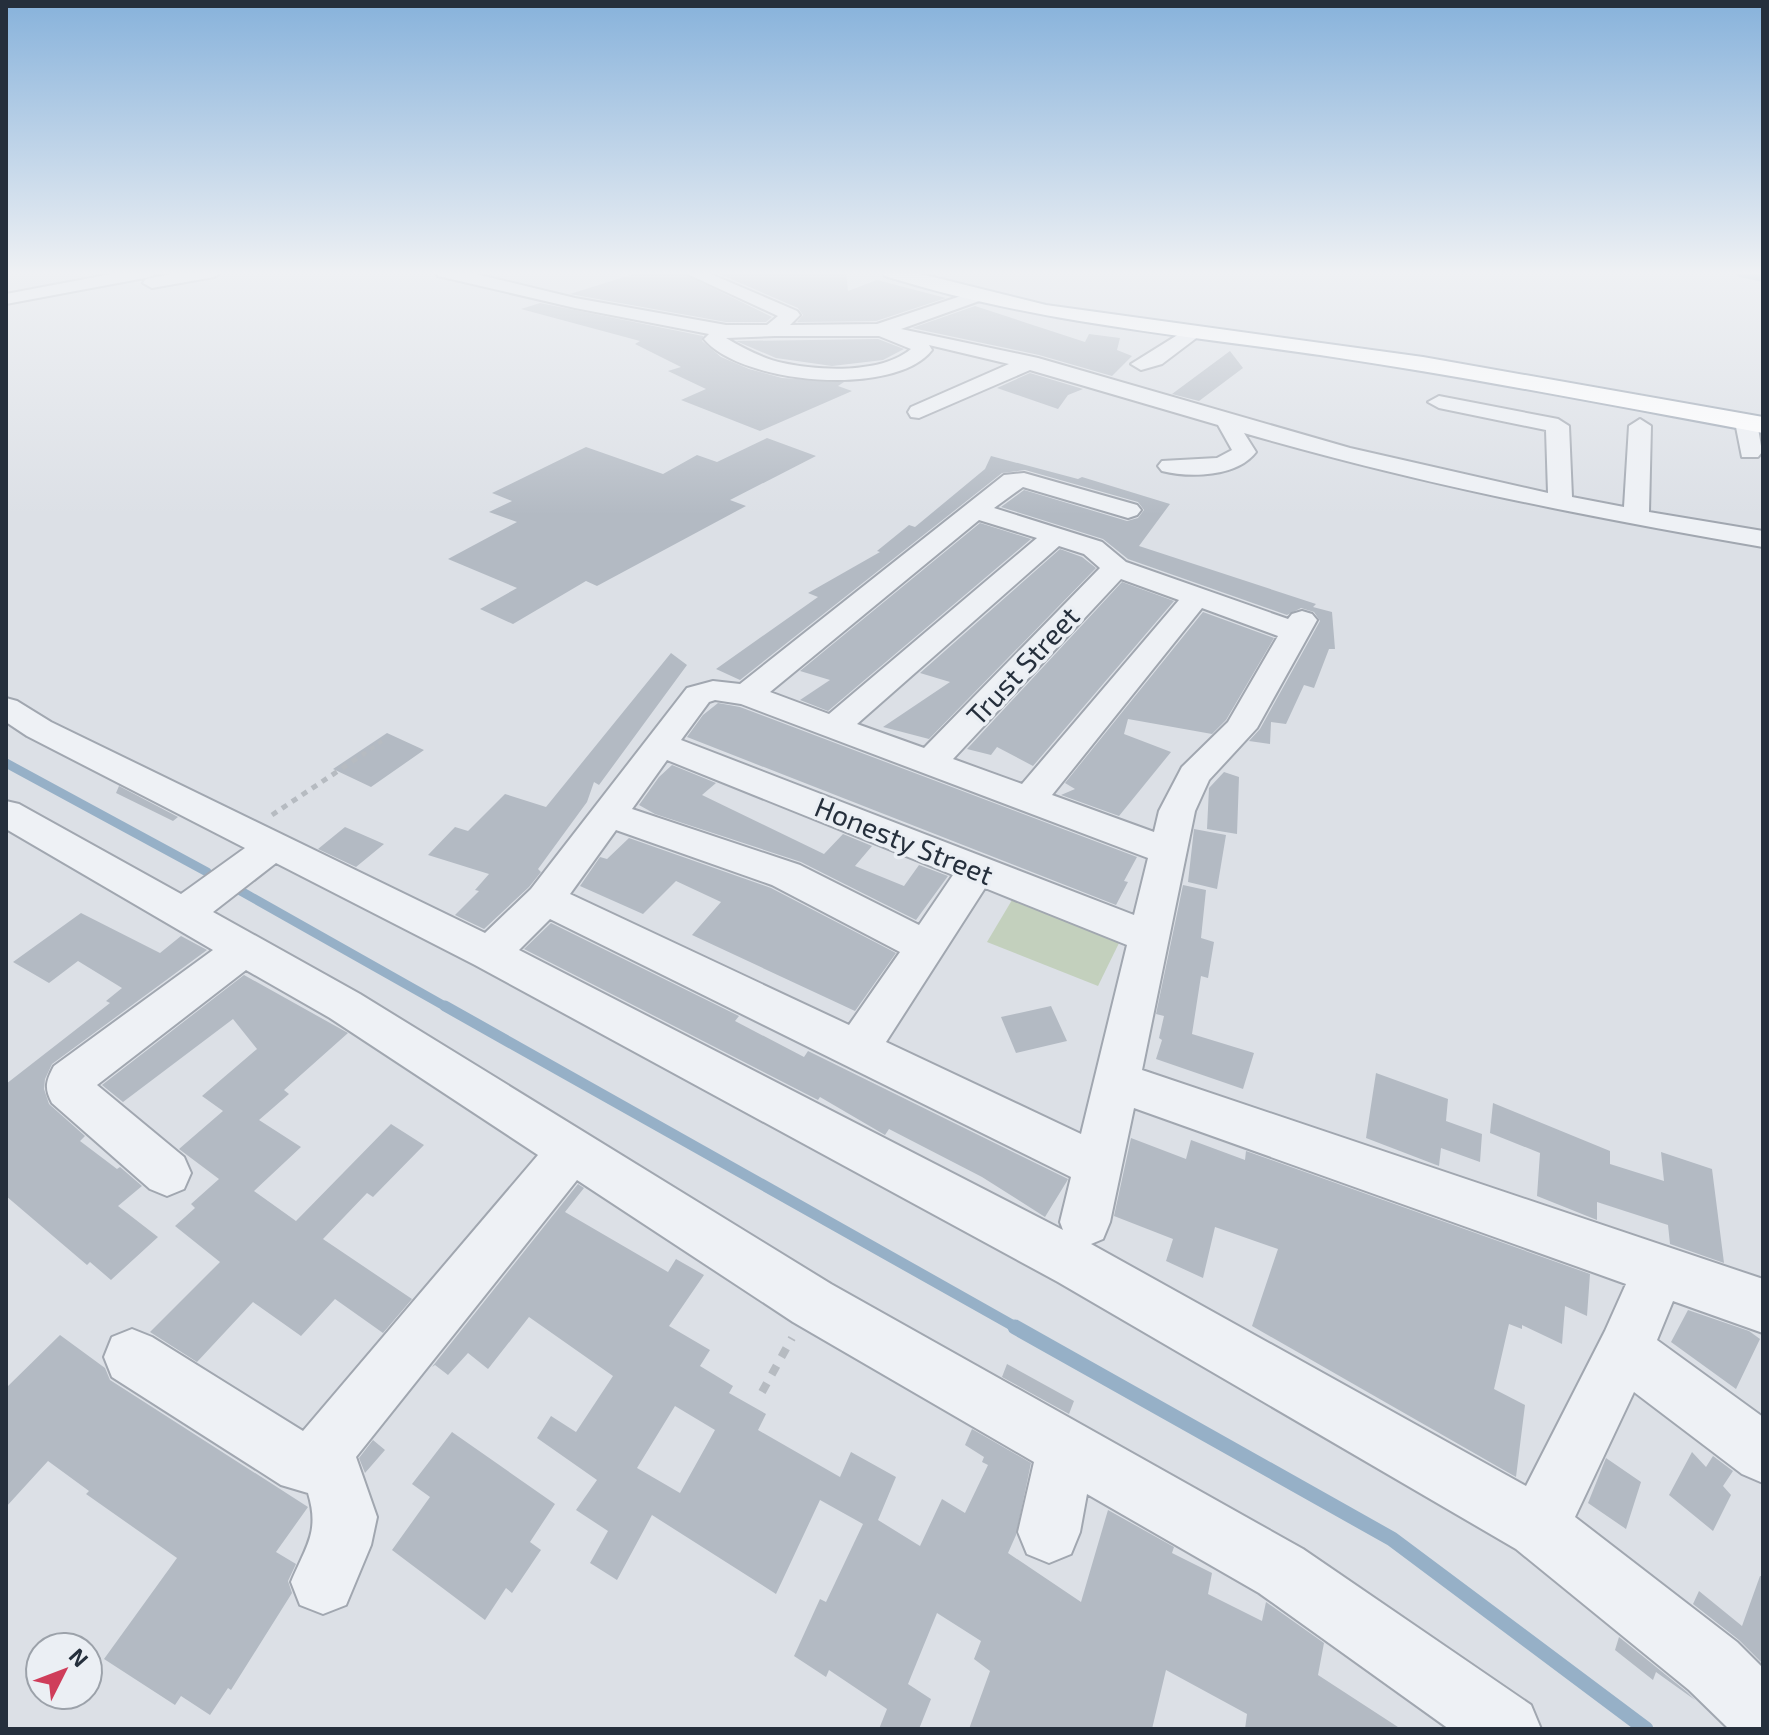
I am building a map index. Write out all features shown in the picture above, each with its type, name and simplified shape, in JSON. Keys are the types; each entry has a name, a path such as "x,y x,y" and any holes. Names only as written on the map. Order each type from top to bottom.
{"main road":[{"path":"1348,353 1755,424"}],"street":[{"path":"742,353 784,369 868,372 898,364 920,353"},
{"path":"988,353 1031,362 1340,453 1558,504 1763,539"},
{"path":"1141,364 1166,353"},
{"path":"919,412 1031,362"},
{"path":"808,390 824,382 831,372"},
{"path":"1558,504 1563,486 1557,450 1558,426 1569,390"},
{"path":"1439,402 1558,426"},
{"path":"1170,466 1210,467 1234,461 1244,452 1226,420"},
{"path":"1750,452 1755,424"},
{"path":"1636,518 1640,426"},
{"path":"1527,445 1557,450"},
{"name":"Trust Street","path":"930,763 1104,558 1136,502 1019,479 975,510"},
{"path":"747,695 975,510 1055,536 1197,596 1299,626 1241,728 1194,775 1177,811 1085,1222"},
{"path":"834,727 1055,536"},
{"path":"1027,801 1197,596"},
{"path":"490,954 545,899 659,744 698,695 705,691 747,695 1168,851"},
{"path":"6,708 39,729 490,954 1076,1264 1538,1527 1713,1666 1763,1715"},
{"name":"Honesty Street","path":"659,744 1149,937"},
{"path":"6,813 345,1006 812,1303 1281,1571 1507,1729"},
{"path":"608,814 786,875 925,946"},
{"path":"184,913 258,840"},
{"path":"857,1049 977,870"},
{"path":"545,899 1096,1165"},
{"path":"167,1173 68,1089 70,1080 244,949"},
{"path":"1117,1082 1763,1306"},
{"path":"132,1357 302,1464 314,1463 572,1150"},
{"path":"1538,1527 1625,1351 1659,1269"},
{"path":"1625,1351 1763,1453"},
{"path":"1049,1532 1067,1447"},
{"path":"323,1582 340,1545 346,1517 325,1452"}],"path":[{"path":"258,840 382,741"},
{"path":"762,1392 812,1303"}],"green space":[{"path":"1012,900 1120,941 1098,986 987,942"}],"building":[{"path":"653,353 716,353 749,369 782,378 844,382 838,386 852,391 760,431 681,400 706,389 668,371 681,367"},
{"path":"764,353 896,353 883,360 832,366 776,358"},
{"path":"1029,353 1124,353 1132,356 1112,376"},
{"path":"1227,353 1232,353 1243,368 1199,401 1172,394"},
{"path":"1030,373 1083,389 1068,395 1058,409 997,388"},
{"path":"767,438 816,456 730,500 746,506 597,586 586,581 513,624 480,609 517,588 448,559 517,522 489,512 512,501 492,493 586,447 663,474 697,455 717,462"},
{"path":"991,456 1078,479 1082,477 1170,504 1139,546 1332,612 1335,649 1329,649 1314,688 1304,685 1286,724 1271,722 1270,744 1249,741 1260,729 1320,621 1314,612 1301,608 1287,615 1128,559 1103,539 1001,507 1024,490 1127,521 1138,518 1144,510 1138,502 1025,470 1002,473 740,680 716,669 818,597 808,593 880,552 877,551 909,525 915,527 985,469"},
{"path":"980,523 1031,539 828,711 800,700 830,680 800,671"},
{"path":"1060,549 1082,557 1096,568 929,739 883,727 950,682 920,673"},
{"path":"1122,582 1174,601 1033,766 997,747 991,755 967,749"},
{"path":"1203,612 1274,638 1226,720 1212,734 1128,719 1124,734 1171,752 1119,816 1061,795 1075,789 1065,783"},
{"path":"671,653 687,665 599,785 594,782 587,802 538,869 541,872 529,887 484,929 455,915 479,891 475,890 489,874 428,855 455,827 468,831 505,794 546,807"},
{"path":"718,703 740,707 1137,857 1124,881 1128,882 1116,905 687,737 703,715"},
{"path":"387,733 424,750 371,787 333,769"},
{"path":"672,765 716,783 702,795 824,854 843,834 872,846 855,866 904,886 919,865 948,876 916,920 801,862 655,814 639,805"},
{"path":"1224,772 1239,777 1237,834 1207,829 1209,788"},
{"path":"119,786 178,817 173,821 116,793"},
{"path":"345,827 384,844 356,867 318,849"},
{"path":"1194,829 1226,835 1217,889 1188,882"},
{"path":"629,838 771,888 896,953 855,1011 692,935 721,902 676,881 643,914 580,886 600,857 607,859"},
{"path":"1183,885 1206,890 1201,938 1214,942 1208,978 1201,976 1192,1034 1254,1053 1243,1089 1156,1059 1162,1040 1159,1038 1164,1016 1156,1014"},
{"path":"81,913 160,953 181,936 207,950 52,1064 45,1079 44,1089 49,1104 85,1136 80,1141 117,1169 120,1167 142,1186 118,1206 158,1237 111,1280 90,1262 87,1265 6,1196 6,1084 110,1003 106,1001 122,988 78,961 49,983 13,962"},
{"path":"551,923 739,1016 735,1021 804,1057 808,1051 1068,1179 1045,1217 982,1177 889,1129 885,1135 820,1097 818,1100 524,949"},
{"path":"244,975 348,1033 284,1090 289,1094 259,1120 301,1147 254,1191 296,1221 391,1124 424,1145 373,1197 367,1193 323,1239 412,1299 383,1333 335,1299 301,1336 253,1302 197,1362 150,1332 220,1262 175,1226 195,1208 191,1204 219,1179 179,1149 223,1111 202,1096 257,1049 233,1019 123,1102 102,1085"},
{"path":"1051,1006 1067,1041 1016,1053 1001,1017"},
{"path":"1376,1073 1448,1099 1446,1121 1482,1134 1480,1162 1441,1148 1439,1166 1366,1138"},
{"path":"1493,1103 1610,1151 1610,1164 1664,1181 1661,1152 1712,1169 1724,1263 1670,1244 1668,1225 1597,1202 1597,1220 1537,1196 1540,1153 1490,1133"},
{"path":"1131,1138 1186,1159 1191,1140 1245,1160 1246,1151 1590,1274 1587,1316 1565,1306 1562,1344 1522,1325 1522,1329 1509,1324 1494,1389 1525,1405 1516,1477 1252,1326 1278,1249 1215,1227 1203,1278 1166,1261 1173,1239 1114,1216"},
{"path":"578,1184 584,1188 565,1212 668,1272 676,1259 704,1275 669,1326 710,1350 700,1366 733,1386 729,1393 766,1414 758,1430 840,1477 851,1452 896,1477 878,1520 920,1546 942,1499 965,1513 988,1465 982,1462 984,1457 965,1445 972,1429 1031,1463 1016,1535 1008,1553 1081,1602 1108,1510 1174,1547 1172,1553 1212,1573 1208,1594 1262,1621 1266,1602 1324,1643 1318,1675 1401,1729 1245,1729 1247,1714 1166,1670 1152,1729 969,1729 990,1671 974,1659 981,1641 937,1613 908,1684 931,1699 919,1729 879,1729 887,1709 829,1670 826,1677 794,1656 820,1599 826,1602 863,1524 820,1500 776,1594 652,1515 617,1580 590,1563 608,1531 576,1510 597,1480 537,1438 551,1416 576,1432 613,1376 529,1317 488,1369 468,1353 448,1375 435,1365 432,1367","holes":["675,1406 715,1430 680,1493 637,1468"]},
{"path":"1688,1310 1749,1331 1760,1339 1736,1389 1671,1342"},
{"path":"60,1335 105,1368 110,1380 308,1507 276,1552 296,1564 288,1581 292,1593 231,1690 228,1688 210,1715 181,1696 175,1705 104,1659 177,1558 86,1494 89,1491 48,1461 6,1507 6,1388"},
{"path":"1007,1364 1074,1401 1069,1414 1002,1377"},
{"path":"452,1432 555,1504 530,1542 541,1550 512,1593 506,1588 485,1620 392,1550 430,1497 412,1484"},
{"path":"373,1440 385,1450 365,1473 359,1458"},
{"path":"1692,1452 1706,1467 1713,1456 1733,1471 1723,1486 1731,1495 1713,1531 1669,1495"},
{"path":"1606,1458 1641,1482 1626,1529 1588,1503"},
{"path":"1760,1576 1763,1576 1763,1664 1739,1640 1693,1604 1699,1591 1742,1626"},
{"path":"1619,1637 1695,1700 1656,1672 1653,1680 1615,1650"}],"waterway":[{"path":"6,763 207,872"},
{"path":"239,890 448,1008"},
{"path":"445,1006 1019,1329"},
{"path":"1015,1327 1392,1539 1646,1729"}]}
